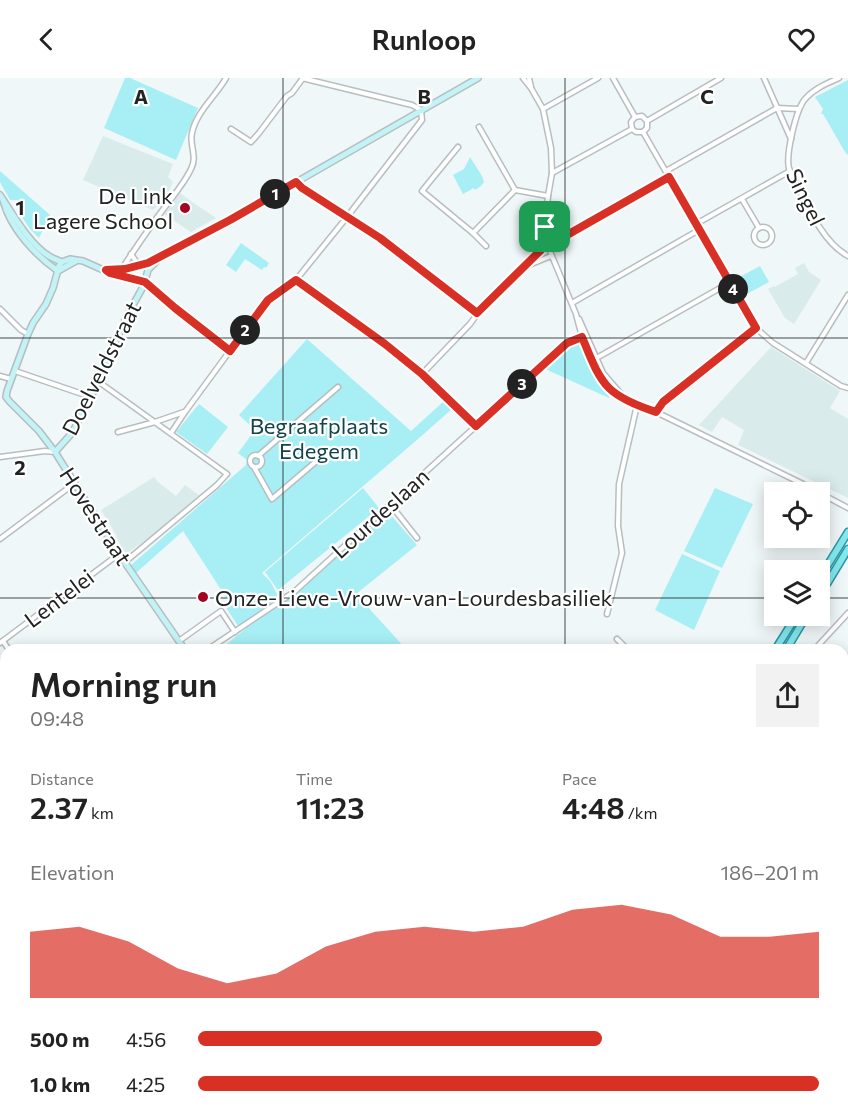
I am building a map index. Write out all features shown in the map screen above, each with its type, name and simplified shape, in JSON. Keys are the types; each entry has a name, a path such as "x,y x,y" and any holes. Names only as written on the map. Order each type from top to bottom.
{"main road":[{"path":"830,561 848,532"},
{"path":"830,579 848,549"},
{"path":"779,644 790,626"},
{"path":"790,644 800,626"}],"street":[{"path":"126,277 125,264 131,254 193,166 195,161 191,135 193,129 202,111 226,78"},
{"path":"231,129 251,142 303,78 394,99 422,111"},
{"path":"106,270 139,266 162,257 478,78"},
{"path":"523,78 543,109 551,148 552,173 545,227 547,244 572,303 582,337 603,373 625,398 637,405 656,412 848,508"},
{"path":"529,78 531,88"},
{"path":"543,109 598,78"},
{"path":"613,78 635,117"},
{"path":"647,121 721,78"},
{"path":"764,78 791,140"},
{"path":"666,171 777,108 798,109 811,93 839,78"},
{"name":"Singel","path":"798,109 787,162 790,171 823,233 833,245 848,256"},
{"path":"171,433 268,300 296,280 347,217 422,120 422,111"},
{"path":"642,116 647,121 648,126 644,132 638,133 632,129 631,122 635,117 642,116"},
{"path":"479,127 515,190 548,196"},
{"path":"552,173 632,129"},
{"path":"644,132 756,328 773,343 841,386 848,388"},
{"path":"458,147 422,191 486,246"},
{"path":"696,224 790,171"},
{"path":"545,227 567,235 669,177"},
{"path":"296,182 404,256 477,313"},
{"path":"473,233 515,190"},
{"path":"1,197 15,226 43,260 58,271"},
{"path":"742,199 759,228"},
{"path":"759,228 766,228 770,231 772,238 767,244 760,244 756,241 754,234 759,228"},
{"path":"572,303 699,230"},
{"path":"422,374 470,324 477,313 547,244"},
{"path":"37,250 64,264"},
{"path":"131,254 145,274 145,282"},
{"path":"525,267 551,256"},
{"name":"Doelveldstraat","path":"55,452 72,433 99,382 128,314 145,282 148,270 162,257"},
{"path":"3,398 28,334 46,304 58,271 64,264 78,260 110,273 145,282 230,351"},
{"path":"296,280 385,344 422,374 476,426"},
{"path":"594,359 729,283"},
{"path":"806,363 848,296"},
{"path":"0,309 28,334"},
{"path":"576,314 583,326 594,359"},
{"path":"656,412 663,402 756,328"},
{"name":"Lourdeslaan","path":"216,644 294,592 567,343 582,337"},
{"path":"15,371 91,397"},
{"path":"0,376 11,379"},
{"path":"99,382 227,474 125,562"},
{"path":"326,453 272,499 250,463 253,456 258,456 338,387"},
{"name":"Hovestraat","path":"3,398 39,431 55,452 119,554 181,644"},
{"path":"607,614 622,553 618,526 619,484 637,405"},
{"path":"118,432 185,412"},
{"path":"0,457 45,451 55,452"},
{"path":"254,467 261,464 258,456"},
{"path":"0,538 75,483"},
{"path":"390,504 417,538"},
{"name":"Lentelei","path":"1,642 119,554"},
{"path":"179,641 221,611 235,632"},
{"path":"820,644 848,613"},
{"path":"617,639 622,644"}],"shaded area":[{"path":"103,136 173,164 168,177 173,182 162,206 158,205 153,210 83,180"},
{"name":"De Link Lagere School","path":"180,193 216,218 191,232 164,214"},
{"path":"804,263 809,272 821,280 794,324 785,318 768,289 798,274 795,268"},
{"path":"771,347 840,391 830,408 848,419 848,498 830,489 830,482 815,482 738,445 744,430 722,417 712,432 699,425"},
{"path":"154,477 176,496 185,485 199,495 154,534 126,554 101,510"}],"green space":[{"path":"125,78 130,78 198,108 176,160 104,128"},
{"path":"848,80 848,155 821,114 823,109 815,97"},
{"path":"470,157 484,182 475,190 474,188 463,194 453,175 464,169"},
{"path":"0,171 50,215 39,238 17,210 20,205 17,200 10,200 0,182"},
{"path":"241,243 269,263 266,268 262,270 245,259 236,272 226,265"},
{"path":"760,266 769,282 743,296 734,280"},
{"name":"Begraafplaats Edegem","path":"307,339 411,431 444,401 452,409 262,573 270,581 279,598 238,626 225,606 229,602 183,531 136,573 130,566 246,465 247,460 238,453 255,430 239,415"},
{"path":"580,343 611,392 609,398 543,368 570,345"},
{"path":"199,404 228,427 207,454 176,432"},
{"path":"363,488 379,508 278,590 265,572"},
{"path":"715,488 753,504 722,568 684,551"},
{"path":"389,513 417,545 356,594 401,644 226,644"},
{"path":"682,554 720,571 694,630 655,610"}],"place":[{"name":"De Link Lagere School","path":"185,208"},
{"name":"Onze-Lieve-Vrouw-van-Lourdesbasiliek","path":"203,597"}],"route":[{"path":"669,177 756,328 663,402 656,412 637,405 608,387 582,337 567,343 476,426 422,374 385,344 296,280 268,300 230,351 145,282 106,270 139,266 162,257 296,182 380,238 477,313 547,244 545,227 560,234 572,233 669,177"}]}
